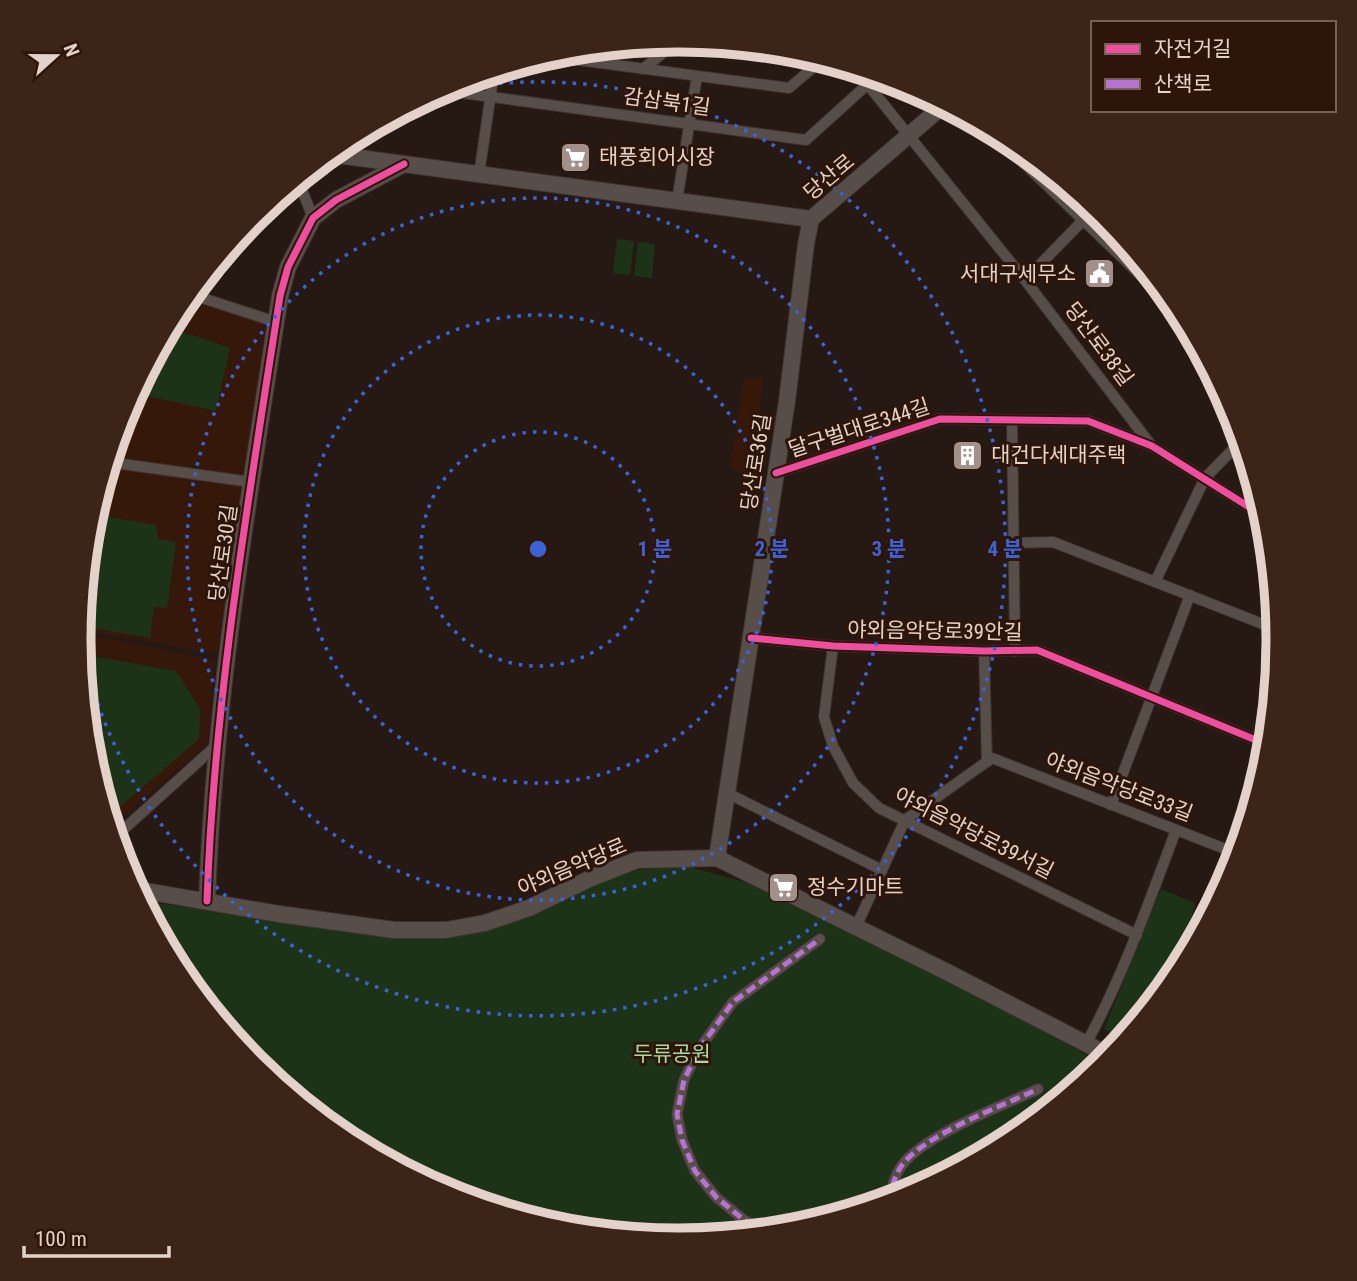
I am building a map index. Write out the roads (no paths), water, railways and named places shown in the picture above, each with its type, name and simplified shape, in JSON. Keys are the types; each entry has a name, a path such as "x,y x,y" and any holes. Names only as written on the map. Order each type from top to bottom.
{"main road":[{"name":"당산로","path":"346,156 811,219 936,112"},
{"path":"313,218 336,200 404,164"},
{"name":"당산로30길","path":"207,901 221,700 251,482 280,296 288,267 313,218"},
{"name":"당산로36길","path":"717,858 776,473 811,219"},
{"name":"야외음악당로","path":"146,891 394,930 446,930 485,923 529,908 591,878 637,860 717,858 1099,1051"}],"street":[{"path":"643,69 663,53"},
{"path":"584,61 789,88 812,68"},
{"path":"677,201 697,76"},
{"path":"479,175 492,83"},
{"name":"감삼북1길","path":"463,93 806,141 868,84"},
{"name":"당산로38길","path":"868,84 1025,280 1152,446"},
{"path":"1032,171 1133,268"},
{"path":"302,189 313,218"},
{"path":"1025,280 1086,217"},
{"path":"202,298 276,322"},
{"name":"달구벌대로344길","path":"776,473 940,419 1088,421 1152,446 1251,508"},
{"path":"1012,420 1015,651"},
{"path":"1155,582 1205,478 1234,448"},
{"path":"118,463 251,482"},
{"path":"1014,543 1053,542 1266,624"},
{"path":"1111,805 1190,595"},
{"name":"야외음악당로39안길","path":"751,638 833,646 1037,650 1257,741"},
{"name":"야외음악당로39서길","path":"833,646 824,717 833,746 853,783 879,808 1137,935"},
{"path":"856,927 905,820 987,762 984,651"},
{"path":"122,831 218,744"},
{"name":"야외음악당로33길","path":"987,762 992,758 1228,850"},
{"path":"727,793 882,870"},
{"path":"1086,1044 1137,935 1176,830"},
{"path":"751,1223 716,1197 695,1171 682,1140 677,1114 684,1080 699,1049 733,1002 820,939"},
{"path":"892,1188 903,1164 922,1147 956,1127 1038,1089"}],"place":[{"name":"태풍회어시장","path":"576,157"},
{"name":"서대구세무소","path":"1099,274"},
{"name":"대건다세대주택","path":"968,455"},
{"name":"정수기마트","path":"784,887"}],"park label":[{"name":"두류공원","path":"672,1054"}]}
